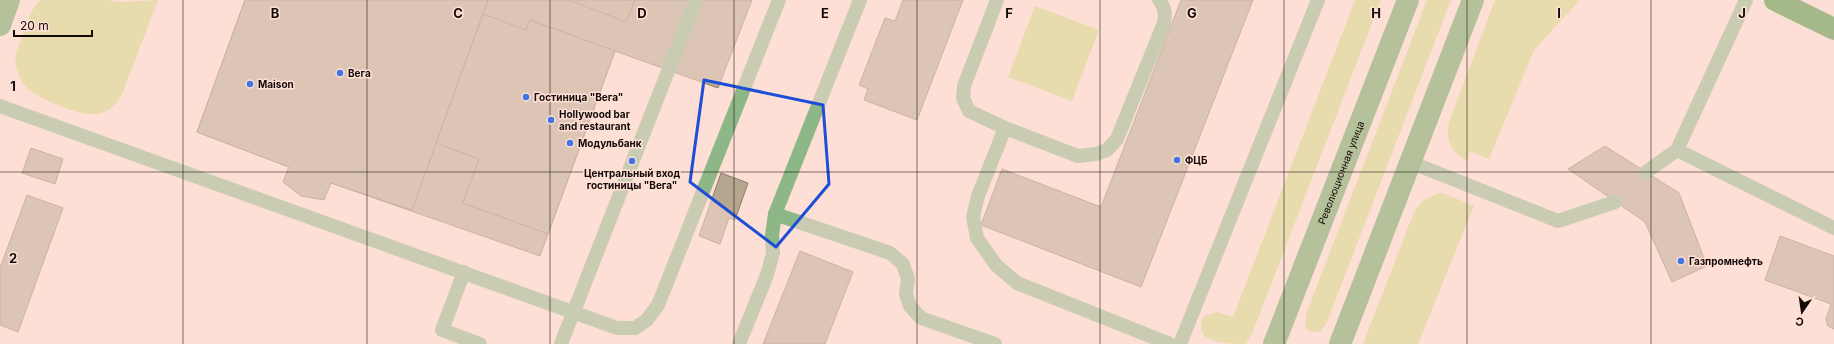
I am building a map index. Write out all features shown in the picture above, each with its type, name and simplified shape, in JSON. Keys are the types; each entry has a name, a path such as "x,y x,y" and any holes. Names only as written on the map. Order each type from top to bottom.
{"main road":[{"path":"0,25 9,0"},
{"name":"Революционная улица","path":"1274,344 1408,0"},
{"path":"1340,344 1472,0"},
{"path":"1775,0 1834,29"}],"lane":[{"path":"561,344 696,0"},
{"path":"0,106 617,328 635,328 647,320 658,306 779,0"},
{"path":"739,344 767,275 773,252 772,236 775,214 860,0"},
{"path":"997,0 964,86 963,98 968,111 1005,128 1078,156 1096,154 1107,150 1117,139 1164,23 1166,14 1159,0"},
{"path":"1180,344 1318,0"},
{"path":"1646,172 1677,150 1746,0"},
{"path":"1005,128 978,196 973,217 977,238 996,265 1018,283 1170,344"},
{"path":"1677,150 1834,228"},
{"path":"1410,162 1558,221 1615,202"},
{"path":"775,214 890,253 903,264 908,279 906,294 910,306 921,318 995,344"},
{"path":"464,272 442,330 480,344"}],"highlighted area":[{"path":"704,80 823,105 829,184 776,247 690,182"}],"green space":[{"path":"41,0 107,0 121,2 158,0 121,97 114,106 108,110 97,114 90,114 71,110 40,97 27,88 22,82 16,65 19,43 29,16 34,7"},
{"path":"1355,0 1381,0 1252,334 1246,344 1222,343 1206,337 1202,332 1201,325 1204,316 1217,312 1233,317"},
{"path":"1427,0 1451,0 1327,322 1321,331 1308,331 1305,325 1306,314"},
{"path":"1495,0 1580,0 1534,50 1489,159 1470,151 1467,161 1457,154 1450,145 1448,134 1449,122"},
{"path":"1035,6 1099,30 1072,101 1008,77"},
{"path":"1440,193 1474,206 1418,344 1363,344 1414,212 1425,200"}],"building":[{"path":"245,0 752,0 718,88 615,51 540,256 331,183 197,132"},
{"name":"Вега","path":"245,0 488,0 412,210 331,183 324,200 301,196 283,182 289,167 197,132"},
{"path":"569,0 635,0 626,22"},
{"path":"903,0 963,0 917,120 864,100 868,89 859,85 885,18 895,21"},
{"path":"1181,0 1253,0 1141,287 981,225 1002,169 1101,207"},
{"name":"Гостиница \"Вега\"","path":"483,14 526,30 530,20 615,51 548,234 463,203 479,159 436,143"},
{"path":"1605,146 1679,193 1707,266 1672,282 1645,222 1568,169"},
{"path":"31,148 63,159 55,184 22,173"},
{"path":"721,173 748,183 735,220 729,218 720,244 699,236"},
{"path":"27,195 63,208 18,332 0,325 0,268"},
{"path":"1780,236 1834,256 1834,329 1828,326 1826,319 1831,304 1765,280"},
{"path":"800,251 853,272 825,344 763,344"}],"place":[{"name":"Вега","path":"340,73"},
{"name":"Maison","path":"250,84"},
{"name":"Гостиница \"Вега\"","path":"526,97"},
{"name":"Hollywood bar and restaurant","path":"551,120"},
{"name":"Модульбанк","path":"570,143"},
{"name":"ФЦБ","path":"1177,160"},
{"name":"Центральный вход гостиницы \"Вега\"","path":"632,161"},
{"name":"Газпромнефть","path":"1681,261"}]}
